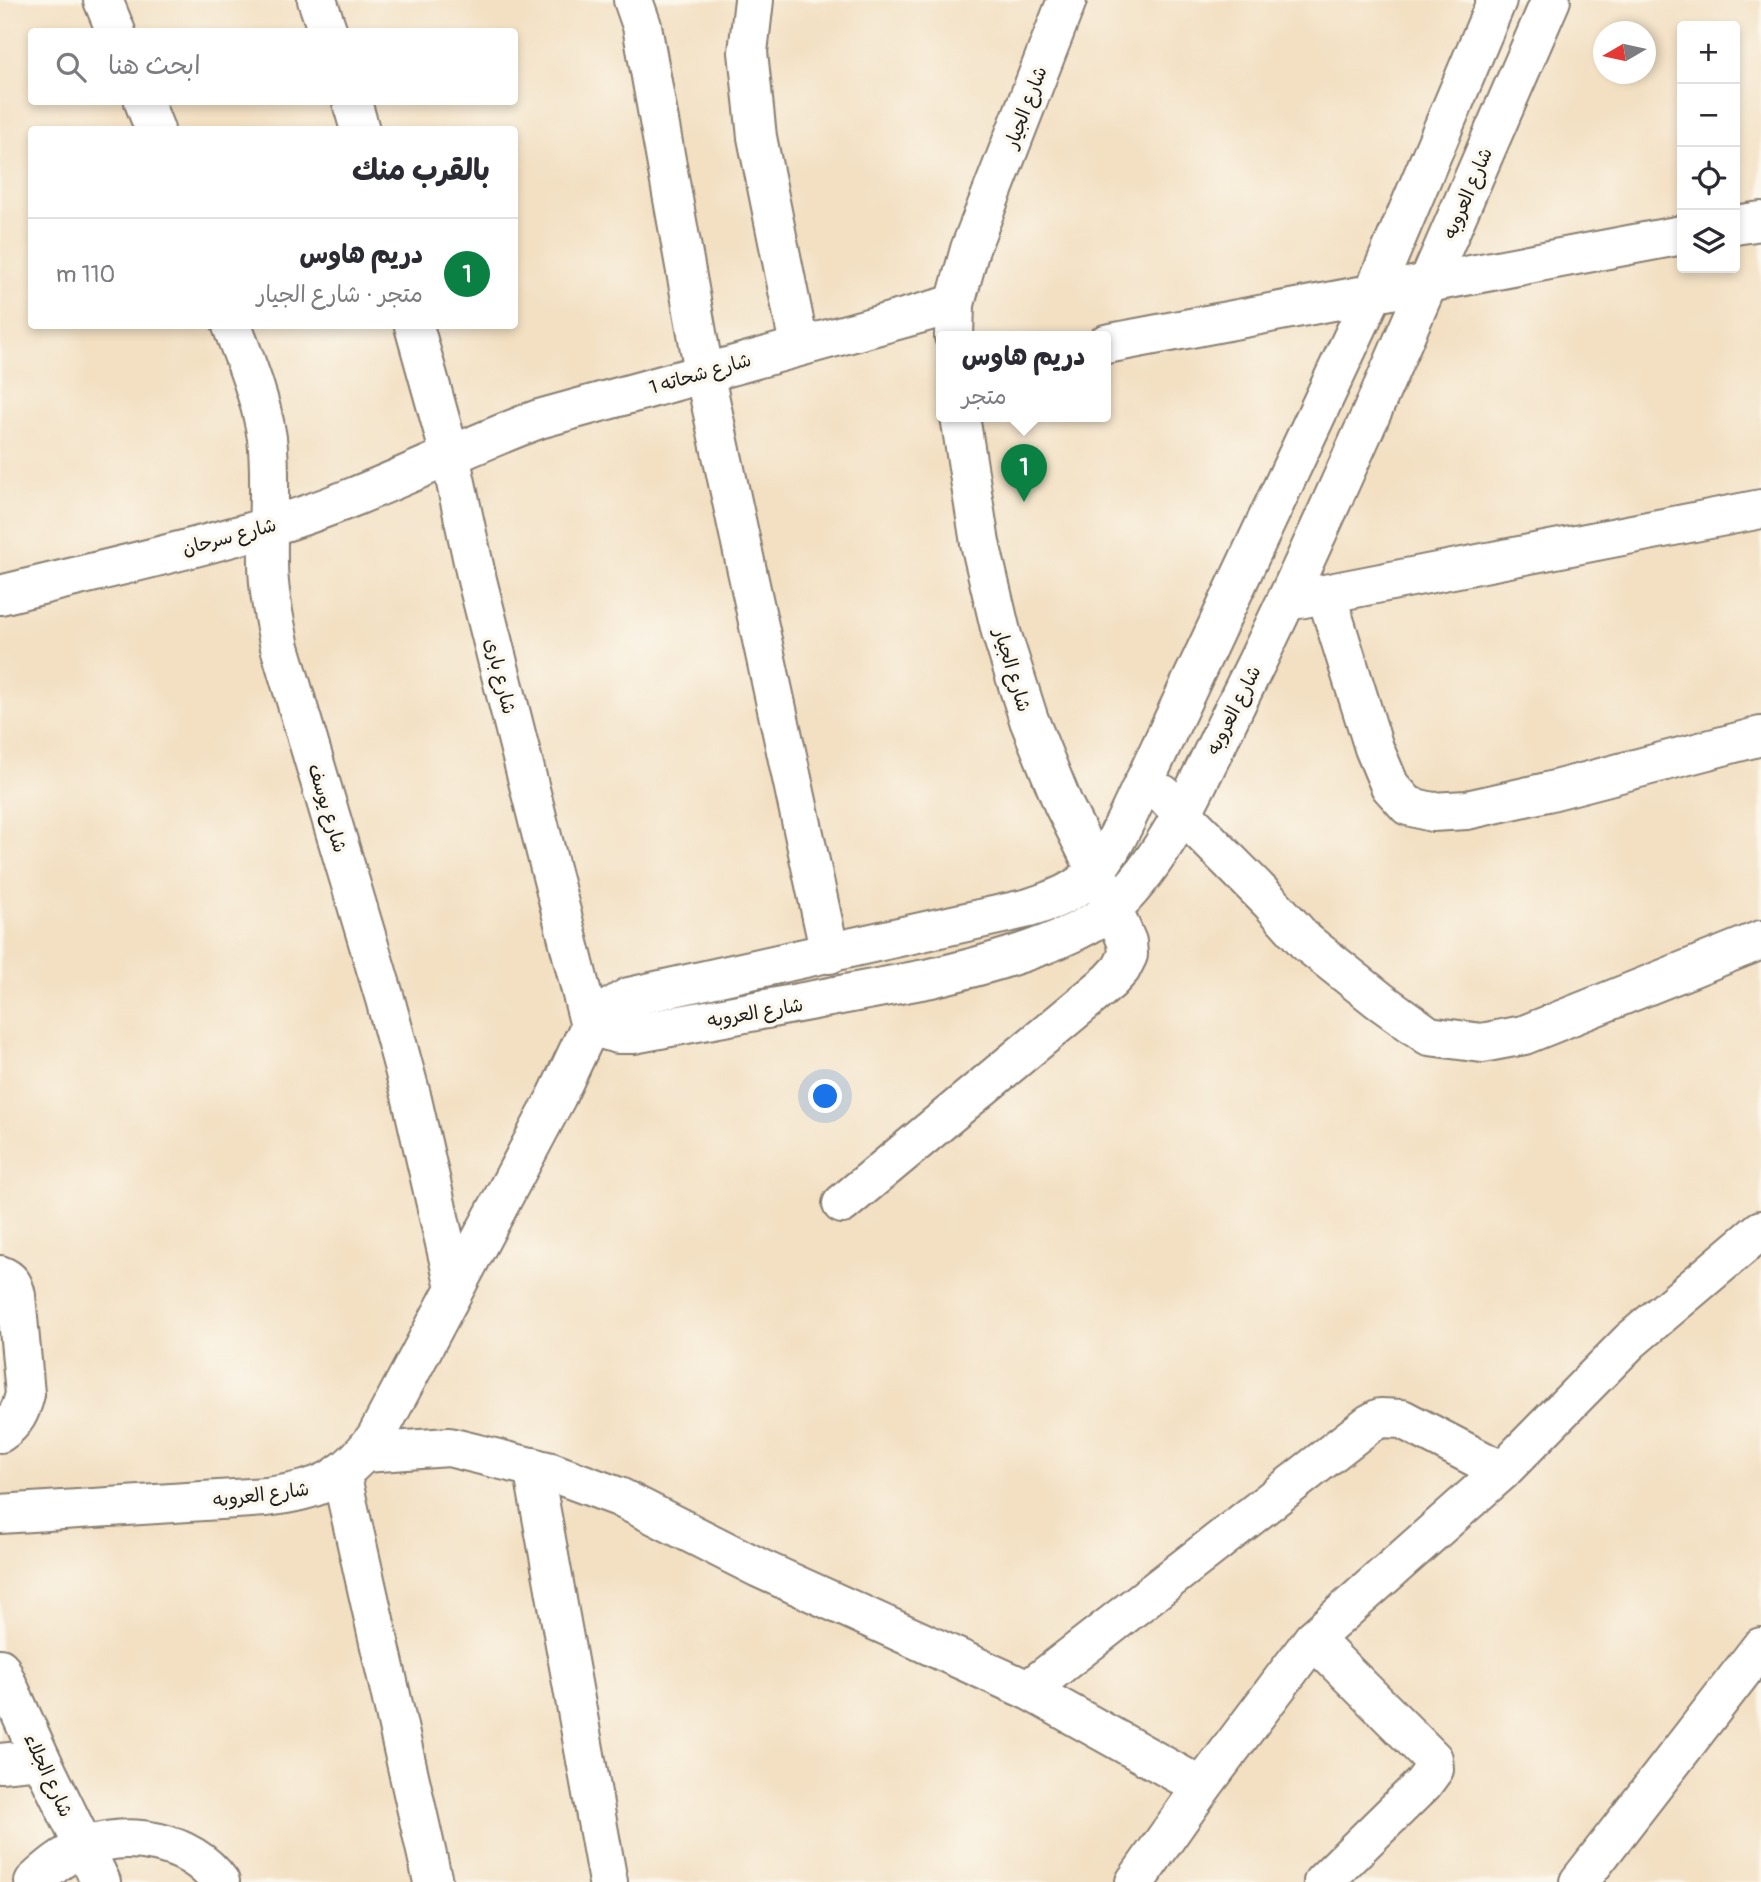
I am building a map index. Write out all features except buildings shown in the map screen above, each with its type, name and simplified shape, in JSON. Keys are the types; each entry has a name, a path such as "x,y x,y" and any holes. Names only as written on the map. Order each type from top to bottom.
{"street":[{"path":"103,0 114,28"},
{"path":"317,0 327,28"},
{"path":"632,0 642,26 704,372 830,954"},
{"path":"754,0 748,52 757,137 799,345"},
{"name":"شارع الجيار","path":"955,320 970,249 1067,0"},
{"name":"شارع العروبه","path":"0,1514 266,1497 322,1486 352,1463 387,1418 557,1096 590,1026 600,1014 629,998 1029,908 1055,899 1080,885 1096,870 1146,778 1373,294 1497,0"},
{"name":"شارع العروبه","path":"590,1026 618,1034 633,1034 932,978 1026,951 1076,931 1114,908 1141,880 1182,811 1288,602 1550,0"},
{"path":"145,105 153,126"},
{"path":"353,105 359,126"},
{"path":"1740,224 1761,220"},
{"path":"1111,343 1677,236"},
{"name":"شارع شحاته 1","path":"450,455 539,419 799,345 955,320"},
{"name":"شارع يوسف","path":"233,329 257,394 267,437 270,480 268,563 271,602 280,647 388,1011 414,1107 455,1287"},
{"name":"شارع بارى","path":"415,329 450,455 477,580 590,1026"},
{"name":"شارع الجيار","path":"842,1204 1110,981 1121,969 1128,955 1127,942 1114,908 1063,804 1029,720 1001,632 980,542 961,422"},
{"name":"شارع سرحان","path":"0,595 269,527 362,494 450,455"},
{"path":"1221,614 1761,509"},
{"path":"1326,594 1374,748 1390,786 1408,806 1432,812 1468,810 1761,736"},
{"path":"1146,778 1182,811 1306,942 1429,1036 1482,1043 1524,1035 1761,940"},
{"path":"1135,1882 1313,1639 1502,1471 1630,1341 1761,1230"},
{"path":"0,1275 14,1285 25,1394 22,1408 15,1420 0,1433"},
{"path":"1028,1690 1380,1418 1402,1419 1502,1471"},
{"path":"433,1882 352,1463 449,1447 551,1472 620,1497 759,1568 1028,1690 1202,1787"},
{"path":"533,1468 598,1879"},
{"path":"1313,1639 1433,1759 1434,1769 1423,1784 1323,1882"},
{"path":"1579,1882 1758,1657"},
{"name":"شارع الجلاء","path":"0,1668 101,1882"},
{"path":"0,1763 41,1759"},
{"path":"34,1882 52,1865 84,1847 120,1840 153,1841 186,1852 213,1871 220,1882"}],"place":[{"name":"دريم هاوس","path":"1024,502"}]}
